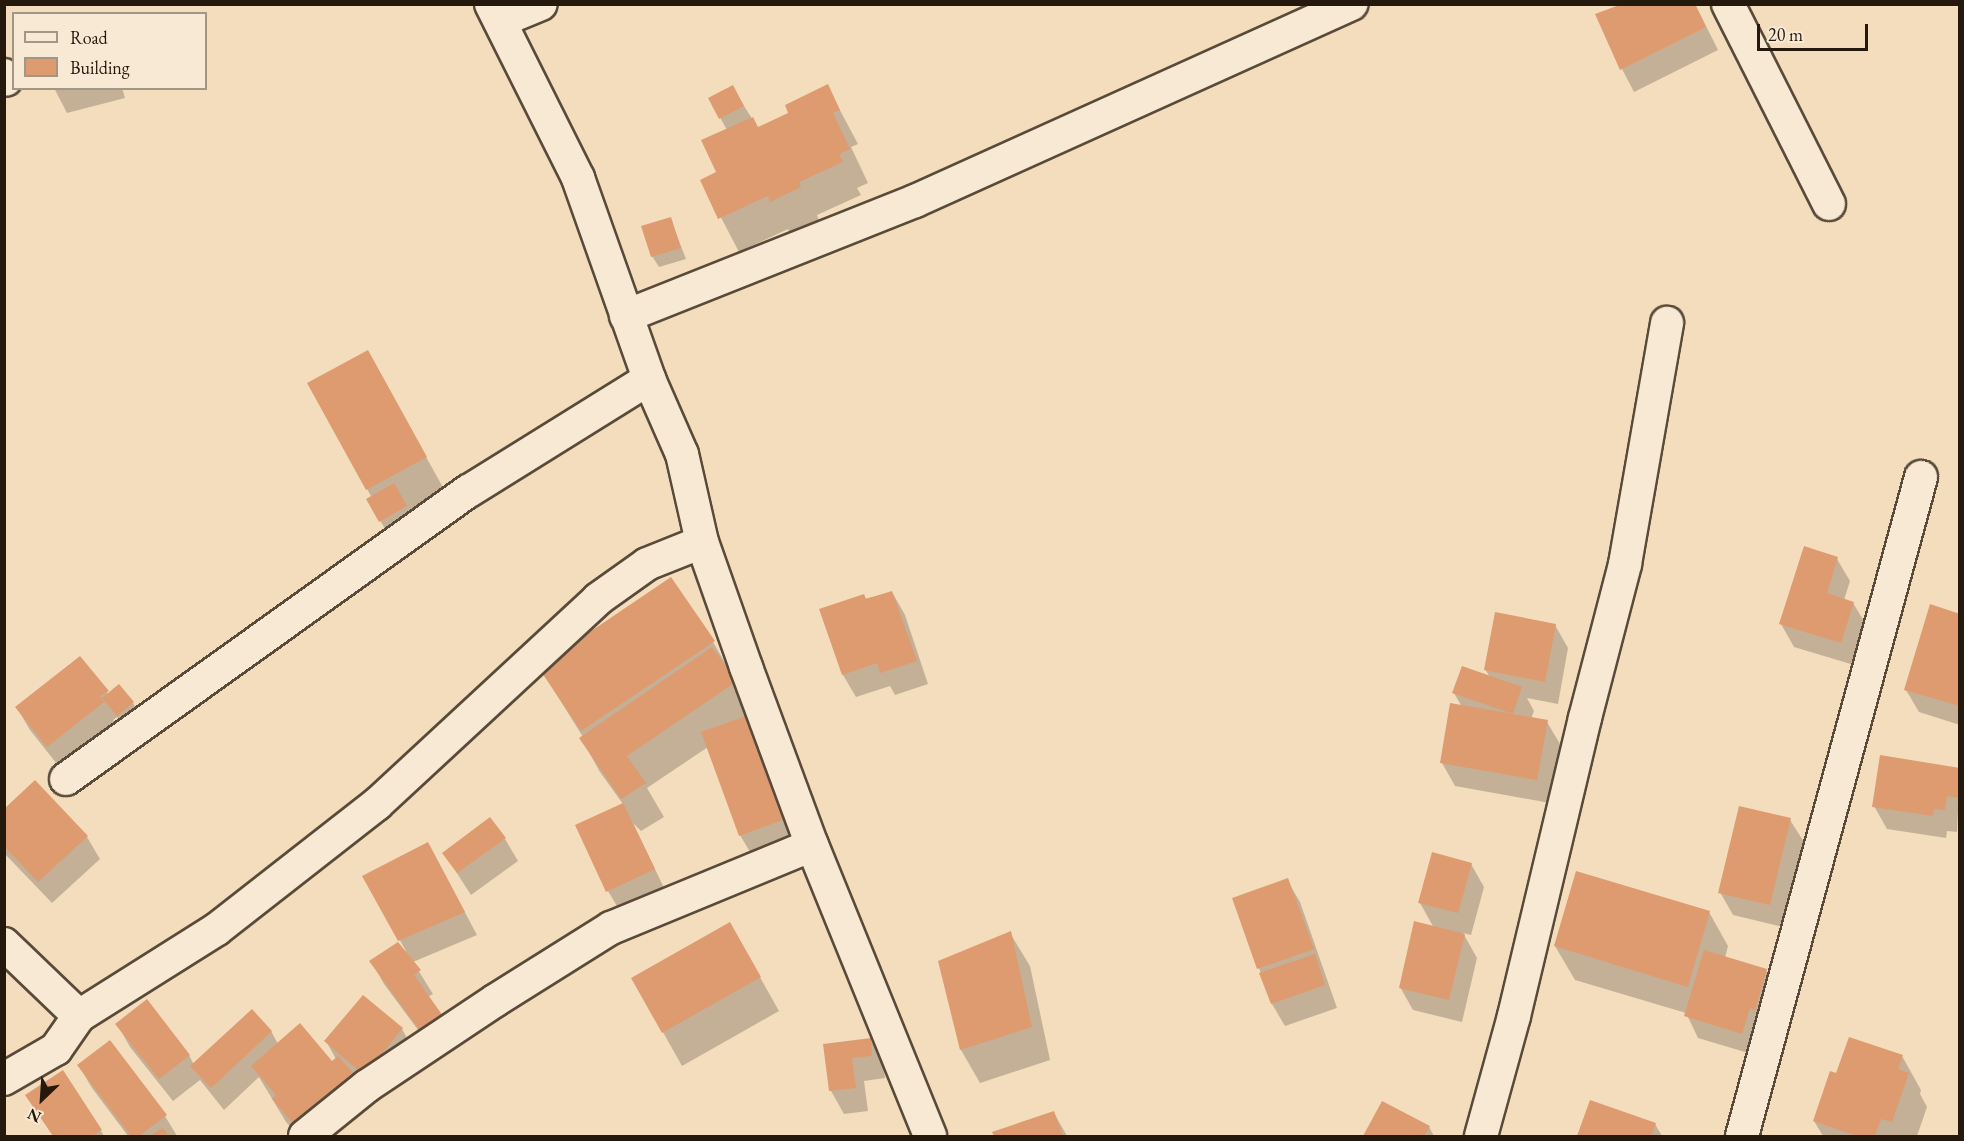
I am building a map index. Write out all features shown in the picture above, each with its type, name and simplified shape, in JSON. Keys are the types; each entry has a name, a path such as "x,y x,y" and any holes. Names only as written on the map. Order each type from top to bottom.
{"street":[{"path":"541,4 496,13 578,178 649,379 682,453 702,543 812,845 930,1137"},
{"path":"626,316 915,201 1352,4"},
{"path":"1728,4 1829,204"},
{"path":"1481,1137 1514,1016 1585,718 1625,564 1667,324"},
{"path":"66,779 469,490 649,379"},
{"path":"1742,1137 1921,477"},
{"path":"4,1079 56,1049 79,1016 217,929 377,804 598,600 647,564 702,543"},
{"path":"305,1137 344,1102 367,1086 496,1000 611,928 812,845"},
{"path":"4,945 79,1016"}],"building":[{"path":"1622,4 1695,4 1706,27 1620,70 1595,14"},
{"path":"828,84 840,110 833,113 850,149 839,154 843,162 799,182 801,187 770,202 768,196 718,219 700,180 716,172 701,140 753,117 758,127 788,113 785,105"},
{"path":"733,85 744,106 719,119 708,98"},
{"path":"671,217 681,248 651,257 641,226"},
{"path":"368,350 427,457 366,490 307,383"},
{"path":"394,483 407,506 379,522 366,499"},
{"path":"1804,546 1838,557 1827,593 1854,602 1841,643 1779,624"},
{"path":"671,577 715,641 581,731 538,667"},
{"path":"892,591 917,661 880,673 877,663 842,675 819,609 864,594 866,599"},
{"path":"1930,604 1960,614 1960,706 1904,690"},
{"path":"1495,612 1556,624 1545,682 1484,670"},
{"path":"712,647 737,681 627,756 646,783 621,799 579,738"},
{"path":"80,656 109,691 100,696 104,702 47,747 15,707"},
{"path":"1462,666 1522,687 1513,714 1452,693"},
{"path":"119,684 134,702 117,716 102,698"},
{"path":"1450,703 1548,720 1537,780 1440,763"},
{"path":"749,715 788,818 739,836 701,732"},
{"path":"1880,755 1960,768 1960,798 1947,796 1945,810 1934,809 1933,816 1872,807"},
{"path":"35,780 88,836 38,882 4,846 4,809"},
{"path":"623,803 655,869 606,892 575,825"},
{"path":"1739,806 1791,818 1770,905 1718,893"},
{"path":"490,817 506,838 457,873 442,853"},
{"path":"428,842 465,912 398,941 362,876"},
{"path":"1432,852 1472,863 1458,913 1418,903"},
{"path":"1576,871 1710,911 1688,987 1554,946"},
{"path":"1288,878 1314,949 1257,969 1232,898"},
{"path":"1414,921 1465,934 1449,1000 1399,988"},
{"path":"730,922 761,977 662,1033 631,978"},
{"path":"1011,931 1032,1027 960,1050 938,961"},
{"path":"398,942 421,970 414,975 443,1016 421,1032 369,961"},
{"path":"1704,950 1767,969 1755,1010 1750,1008 1742,1034 1684,1016"},
{"path":"1315,954 1325,985 1271,1004 1259,973"},
{"path":"363,995 403,1028 364,1075 324,1041"},
{"path":"147,999 190,1055 159,1079 115,1024"},
{"path":"252,1009 272,1031 211,1088 190,1066"},
{"path":"300,1023 332,1061 338,1056 355,1075 296,1127 272,1099 276,1095 251,1066"},
{"path":"1849,1037 1903,1055 1898,1069 1909,1073 1892,1122 1881,1119 1875,1136 1857,1136 1813,1121 1830,1071 1836,1073"},
{"path":"871,1038 872,1056 852,1058 856,1088 829,1091 823,1044"},
{"path":"110,1040 167,1115 139,1136 131,1136 77,1065"},
{"path":"63,1070 102,1130 92,1136 53,1136 25,1095"},
{"path":"1590,1100 1656,1123 1651,1136 1577,1136"},
{"path":"1382,1101 1430,1126 1424,1136 1363,1136"},
{"path":"1054,1111 1063,1136 994,1136 992,1132"},
{"path":"163,1128 169,1136 150,1136"}]}
